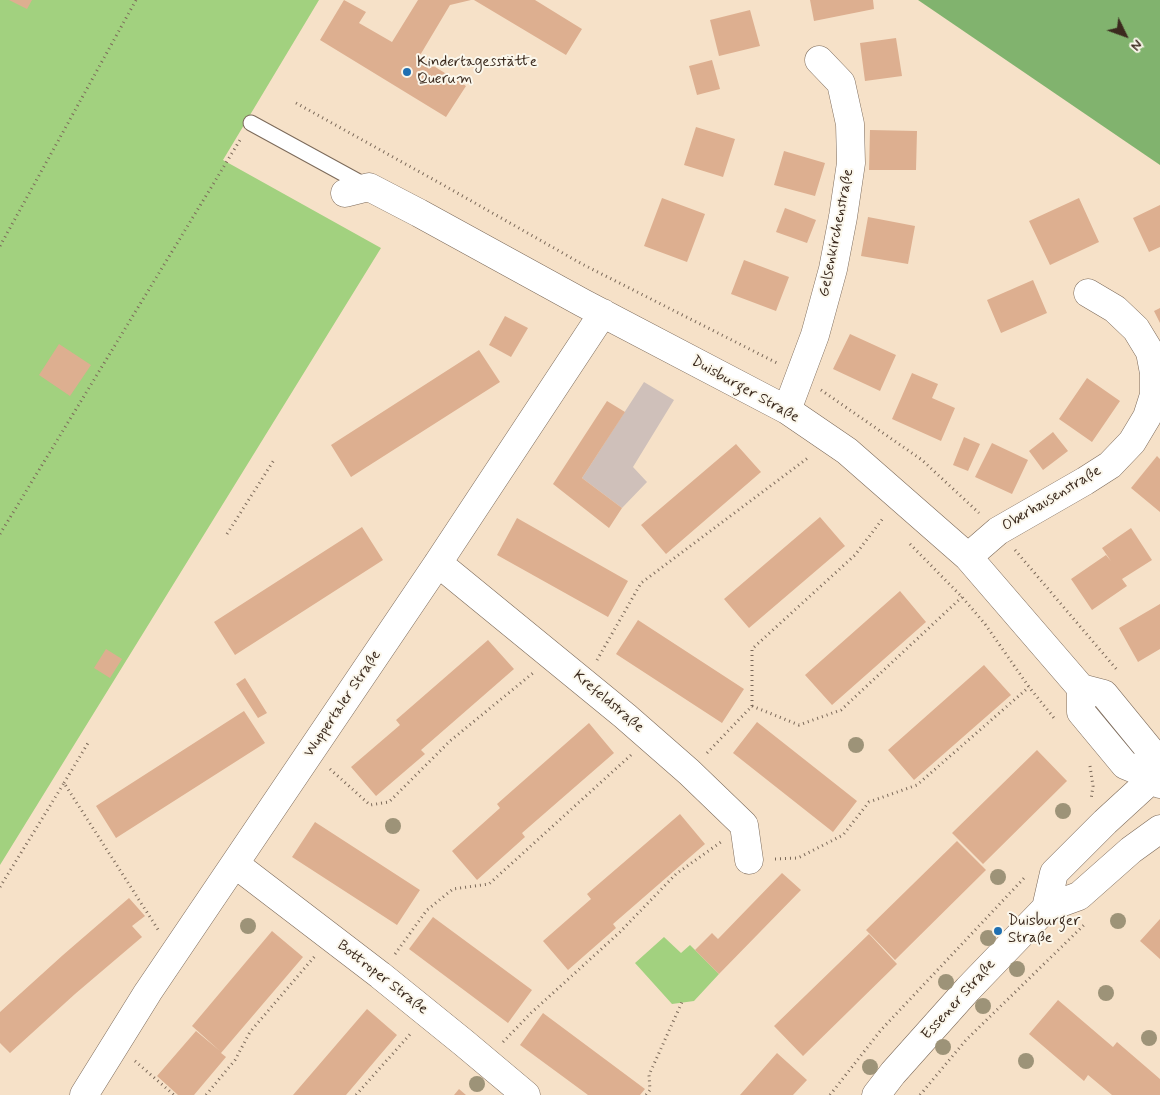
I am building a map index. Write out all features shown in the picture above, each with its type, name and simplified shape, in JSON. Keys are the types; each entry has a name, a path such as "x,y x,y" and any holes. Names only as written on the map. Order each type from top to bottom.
{"street":[{"name":"Gelsenkirchenstraße","path":"787,410 815,335 833,269 852,163 850,124 841,83 819,60"},
{"name":"Duisburger Straße","path":"357,190 419,213 787,410 847,451 968,557 1081,688 1104,694 1149,749 1157,780"},
{"name":"Oberhausenstraße","path":"968,557 998,532 1110,465 1132,442 1147,417 1154,395 1154,373 1150,352 1136,329 1116,309 1088,293"},
{"name":"Wuppertaler Straße","path":"84,1095 148,992 438,563 604,313"},
{"name":"Krefeldstraße","path":"438,563 585,682 689,772 744,825"},
{"path":"1046,908 1054,873 1105,822 1157,780"},
{"path":"744,825 749,860"},
{"name":"Essener Straße","path":"876,1095 893,1073 968,989 1046,908 1078,896 1131,850 1160,829"},
{"name":"Bottroper Straße","path":"235,864 380,975 526,1095"}],"lane":[{"path":"251,123 357,190"}],"path":[{"path":"0,246 136,0"},
{"path":"296,103 445,186"},
{"path":"0,534 251,123"},
{"path":"585,682 641,583 810,456"},
{"path":"227,534 274,460"},
{"path":"689,772 752,706 752,649 855,555 884,517 890,524"},
{"path":"910,544 962,597 985,624 1029,687 1059,723"},
{"path":"752,706 799,725 841,710 962,597"},
{"path":"311,752 370,805 389,802 450,741 553,657"},
{"path":"749,860 798,858 843,835 868,802 917,785 1029,687"},
{"path":"380,975 427,910 453,889 489,884 650,738"},
{"path":"0,886 88,743"},
{"path":"1089,759 1093,786 1090,806"},
{"path":"64,783 174,955"},
{"path":"486,1061 531,1013 620,932 676,874 744,825"},
{"path":"830,1095 881,1030 1030,871"},
{"path":"920,1095 966,1040 1086,922"},
{"path":"206,1095 235,1060 250,1032 331,938"},
{"path":"646,1095 650,1090 648,1074 682,1002"},
{"path":"356,1095 428,1014"},
{"path":"115,1044 174,1095"}],"shaded area":[{"path":"644,382 674,400 633,467 647,482 622,508 582,478"}],"green space":[{"path":"0,0 319,0 223,160 381,248 0,865"},
{"path":"918,0 1160,0 1160,165"},
{"path":"664,937 681,953 690,945 719,974 694,1001 672,1004 635,963"}],"building":[{"path":"9,0 32,0 27,9"},
{"name":"Kindertagesstätte Querum","path":"344,0 366,12 359,23 392,42 418,0 471,0 450,5 419,57 466,86 446,117 320,40"},
{"path":"474,0 535,0 582,29 566,55"},
{"path":"810,0 873,0 874,9 814,21"},
{"path":"750,10 760,46 719,56 710,20"},
{"path":"896,38 902,76 865,81 860,43"},
{"path":"712,60 720,89 697,95 689,66"},
{"path":"696,127 735,139 723,177 684,165"},
{"path":"870,130 917,131 916,170 869,170"},
{"path":"784,151 825,163 815,196 774,185"},
{"path":"662,198 705,214 687,262 644,246"},
{"path":"1079,198 1099,242 1050,265 1029,221"},
{"path":"1160,205 1160,247 1149,252 1133,218"},
{"path":"785,208 816,220 807,243 776,232"},
{"path":"868,217 915,226 908,264 861,256"},
{"path":"744,260 789,277 776,311 731,294"},
{"path":"1033,280 1047,313 1001,333 987,300"},
{"path":"1160,308 1160,323 1154,311"},
{"path":"505,316 528,328 511,357 489,345"},
{"path":"850,334 896,355 880,391 833,369"},
{"path":"59,344 91,365 70,396 39,375"},
{"path":"479,350 500,382 351,477 331,445"},
{"path":"912,373 938,384 932,398 955,408 941,441 892,419"},
{"path":"1087,378 1120,401 1092,442 1059,419"},
{"path":"607,401 625,412 582,478 622,508 609,528 553,484"},
{"path":"1053,432 1068,451 1043,470 1029,451"},
{"path":"964,437 980,444 968,471 953,465"},
{"path":"992,443 1028,460 1012,494 975,477"},
{"path":"736,444 761,472 666,554 641,525"},
{"path":"1157,456 1160,459 1160,512 1131,488"},
{"path":"820,517 845,546 749,628 724,599"},
{"path":"517,518 628,581 608,617 497,555"},
{"path":"362,527 383,560 235,655 214,622"},
{"path":"1131,528 1152,560 1122,579 1127,586 1092,610 1071,579 1106,555 1111,561 1102,548"},
{"path":"900,591 926,622 832,705 805,675"},
{"path":"1160,604 1160,649 1138,662 1119,628"},
{"path":"638,620 744,689 722,723 616,654"},
{"path":"488,640 514,669 421,750 425,754 376,796 351,767 400,725 396,720"},
{"path":"106,649 122,659 110,678 94,668"},
{"path":"984,665 1011,695 914,780 888,750"},
{"path":"245,678 267,713 258,718 236,684"},
{"path":"244,711 265,743 116,838 96,806"},
{"path":"757,722 857,801 833,832 733,753"},
{"path":"589,723 614,753 522,833 525,837 477,880 452,851 500,808 497,804"},
{"path":"1037,750 1067,781 983,864 952,833"},
{"path":"680,814 705,844 613,924 616,928 568,970 543,941 591,899 587,894"},
{"path":"315,822 420,890 397,925 292,857"},
{"path":"957,841 986,870 895,960 866,930"},
{"path":"782,873 801,890 719,974 695,950 712,933 718,939"},
{"path":"129,898 145,916 132,926 142,937 10,1053 0,1043 0,1012"},
{"path":"433,917 532,990 508,1023 409,949"},
{"path":"1160,919 1160,959 1140,941"},
{"path":"272,931 303,957 221,1053 226,1057 194,1095 178,1095 157,1076 196,1031 220,1051 192,1026"},
{"path":"869,934 897,964 803,1056 774,1026"},
{"path":"1058,1000 1113,1047 1117,1042 1160,1079 1160,1095 1112,1095 1088,1075 1084,1081 1029,1034"},
{"path":"367,1009 397,1035 346,1095 293,1095"},
{"path":"543,1013 645,1089 640,1095 588,1095 520,1045"},
{"path":"777,1053 807,1080 793,1095 740,1095"},
{"path":"459,1089 466,1095 454,1095"}],"place":[{"name":"Kindertagesstätte Querum","path":"407,72"},
{"name":"Duisburger Straße","path":"998,931"}]}
